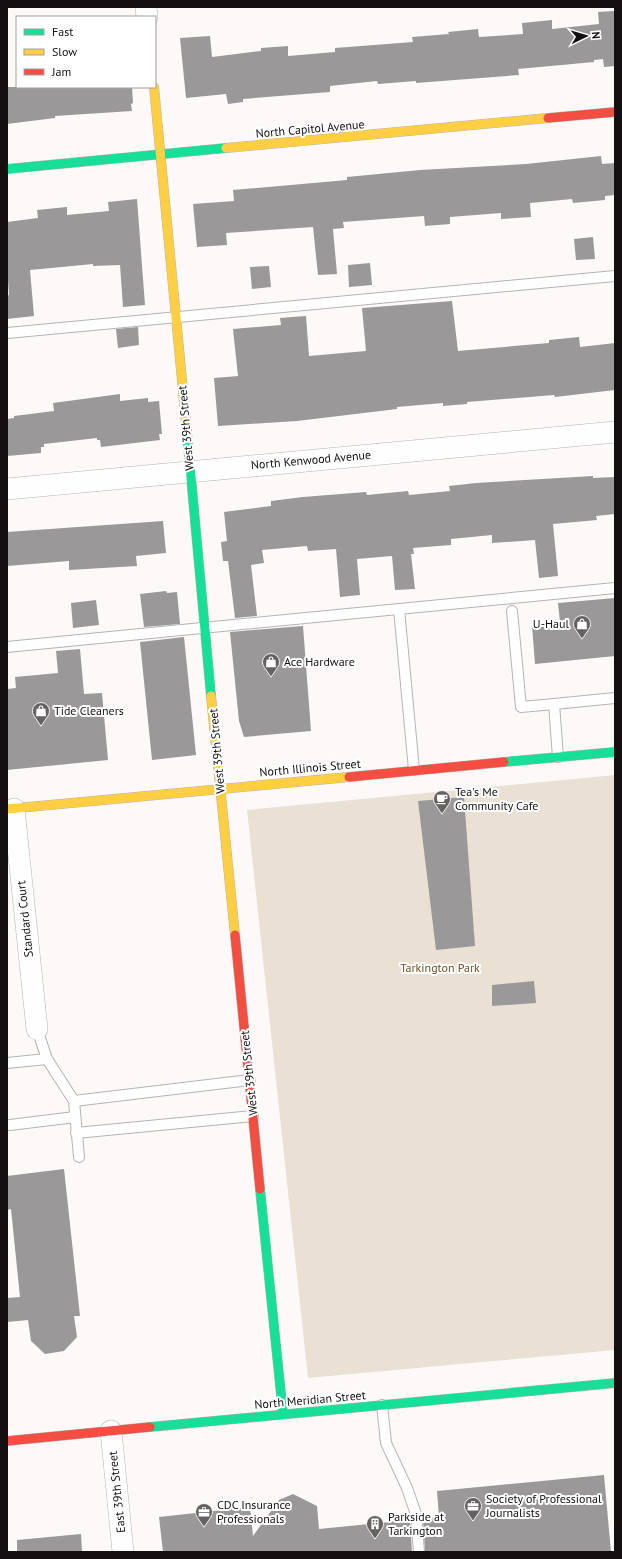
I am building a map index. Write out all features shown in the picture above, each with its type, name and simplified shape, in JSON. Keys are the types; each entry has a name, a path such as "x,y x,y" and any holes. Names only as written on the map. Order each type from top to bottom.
{"street":[{"name":"West 39th Street","path":"154,88 205,628 283,1414"},
{"name":"North Capitol Avenue","path":"7,170 615,112"},
{"name":"North Kenwood Avenue","path":"7,489 615,432"},
{"name":"North Illinois Street","path":"10,809 615,752"},
{"name":"Standard Court","path":"10,809 37,1029"},
{"name":"North Meridian Street","path":"7,1441 615,1383"},
{"name":"East 39th Street","path":"111,1431 123,1552"}],"lane":[{"path":"7,333 615,276"},
{"path":"7,647 615,588"},
{"path":"399,609 414,770"},
{"path":"512,611 521,707 615,698"},
{"path":"554,704 558,757"},
{"path":"37,1029 47,1059 74,1101 79,1157"},
{"path":"7,1063 47,1059"},
{"path":"74,1101 250,1080"},
{"path":"76,1133 253,1116"},
{"path":"10,1125 75,1118"},
{"path":"382,1405 386,1443 407,1488 416,1514 419,1552"}],"green space":[{"name":"Tarkington Park","path":"615,775 615,1350 308,1378 247,810"}],"building":[{"path":"614,11 615,66 604,67 603,59 594,60 594,62 518,69 519,75 416,83 416,81 378,84 377,81 330,86 330,92 243,99 243,102 228,104 226,94 186,98 180,38 210,36 212,57 261,51 261,48 288,46 288,56 335,52 335,48 413,42 412,37 449,34 448,32 478,29 479,37 523,34 522,23 552,20 552,29 599,24 598,12"},
{"path":"7,87 132,88 132,111 55,116 55,118 7,124"},
{"path":"601,156 602,164 615,163 615,195 605,196 605,200 573,203 572,199 530,203 531,217 501,219 501,213 450,217 450,224 425,226 424,216 343,222 344,228 333,229 337,274 318,275 313,227 226,233 227,245 197,247 193,204 234,201 233,190 347,180 347,177 420,170 526,164"},
{"path":"137,199 145,305 123,307 120,265 93,266 93,264 30,270 34,316 7,319 7,296 9,295 7,267 7,222 38,218 37,210 67,207 67,215 109,211 108,202"},
{"path":"593,237 595,259 576,260 574,239"},
{"path":"370,263 372,285 349,287 348,265"},
{"path":"269,266 271,287 252,289 250,267"},
{"path":"452,301 458,351 549,343 549,340 579,337 580,347 615,343 615,390 555,397 554,395 467,402 467,404 443,406 443,403 397,407 397,409 297,421 218,426 214,378 238,376 233,329 281,325 280,318 306,316 309,356 366,351 362,308"},
{"path":"138,327 139,345 118,348 116,329"},
{"path":"120,394 120,401 148,398 148,402 159,401 162,434 159,434 160,440 101,447 100,440 97,440 97,438 44,444 44,447 41,447 41,453 7,456 7,419 14,418 14,416 54,411 53,403"},
{"path":"593,476 593,478 615,477 615,514 596,516 597,520 553,524 558,576 539,578 535,540 492,543 492,535 451,539 451,545 413,548 414,554 411,554 415,589 395,590 392,556 357,559 360,595 340,597 336,549 308,551 307,546 262,550 264,563 251,565 257,616 235,618 228,561 223,561 221,542 227,541 224,512 271,506 271,501 303,497 366,492 367,495 408,491 409,495 450,491 449,486 476,483"},
{"path":"163,521 166,553 136,556 137,566 69,570 69,561 7,566 7,532"},
{"path":"166,591 167,593 177,592 180,624 144,627 140,594"},
{"path":"615,598 615,656 535,664 532,625 560,622 558,603"},
{"path":"96,600 99,625 73,628 71,603"},
{"name":"Ace Hardware","path":"303,626 311,731 244,737 239,721 230,632"},
{"path":"184,637 196,755 152,760 140,642"},
{"path":"80,649 84,694 102,693 108,760 7,770 7,689 16,688 15,677 58,673 56,651"},
{"path":"464,797 475,946 436,950 418,801"},
{"path":"534,981 536,1003 492,1006 492,985"},
{"path":"64,1169 80,1316 74,1316 77,1337 64,1351 45,1354 31,1341 28,1320 7,1322 7,1298 20,1297 11,1209 7,1210 7,1176"},
{"path":"604,1475 611,1552 425,1552 423,1518 439,1517 437,1491"},
{"path":"293,1494 317,1506 319,1529 410,1520 412,1552 163,1552 159,1517 250,1507 253,1536 279,1500"},
{"path":"81,1534 82,1552 17,1552 17,1540"}],"traffic: fast":[{"path":"7,169 226,148"},
{"path":"186,422 211,696"},
{"path":"504,762 615,752"},
{"path":"260,1189 283,1414"},
{"path":"150,1427 615,1383"}],"traffic: slow":[{"path":"154,88 186,422"},
{"path":"226,148 548,118"},
{"path":"211,696 235,935"},
{"path":"7,809 349,777"}],"traffic: jam":[{"path":"548,118 615,112"},
{"path":"349,777 504,762"},
{"path":"235,935 260,1189"},
{"path":"7,1441 150,1427"}],"place":[{"name":"U-Haul","path":"582,639"},
{"name":"Ace Hardware","path":"271,677"},
{"name":"Tide Cleaners","path":"41,726"},
{"name":"Tea's Me Community Cafe","path":"442,814"},
{"name":"Society of Professional Journalists","path":"473,1521"},
{"name":"CDC Insurance Professionals","path":"204,1527"},
{"name":"Parkside at Tarkington","path":"375,1539"}]}
